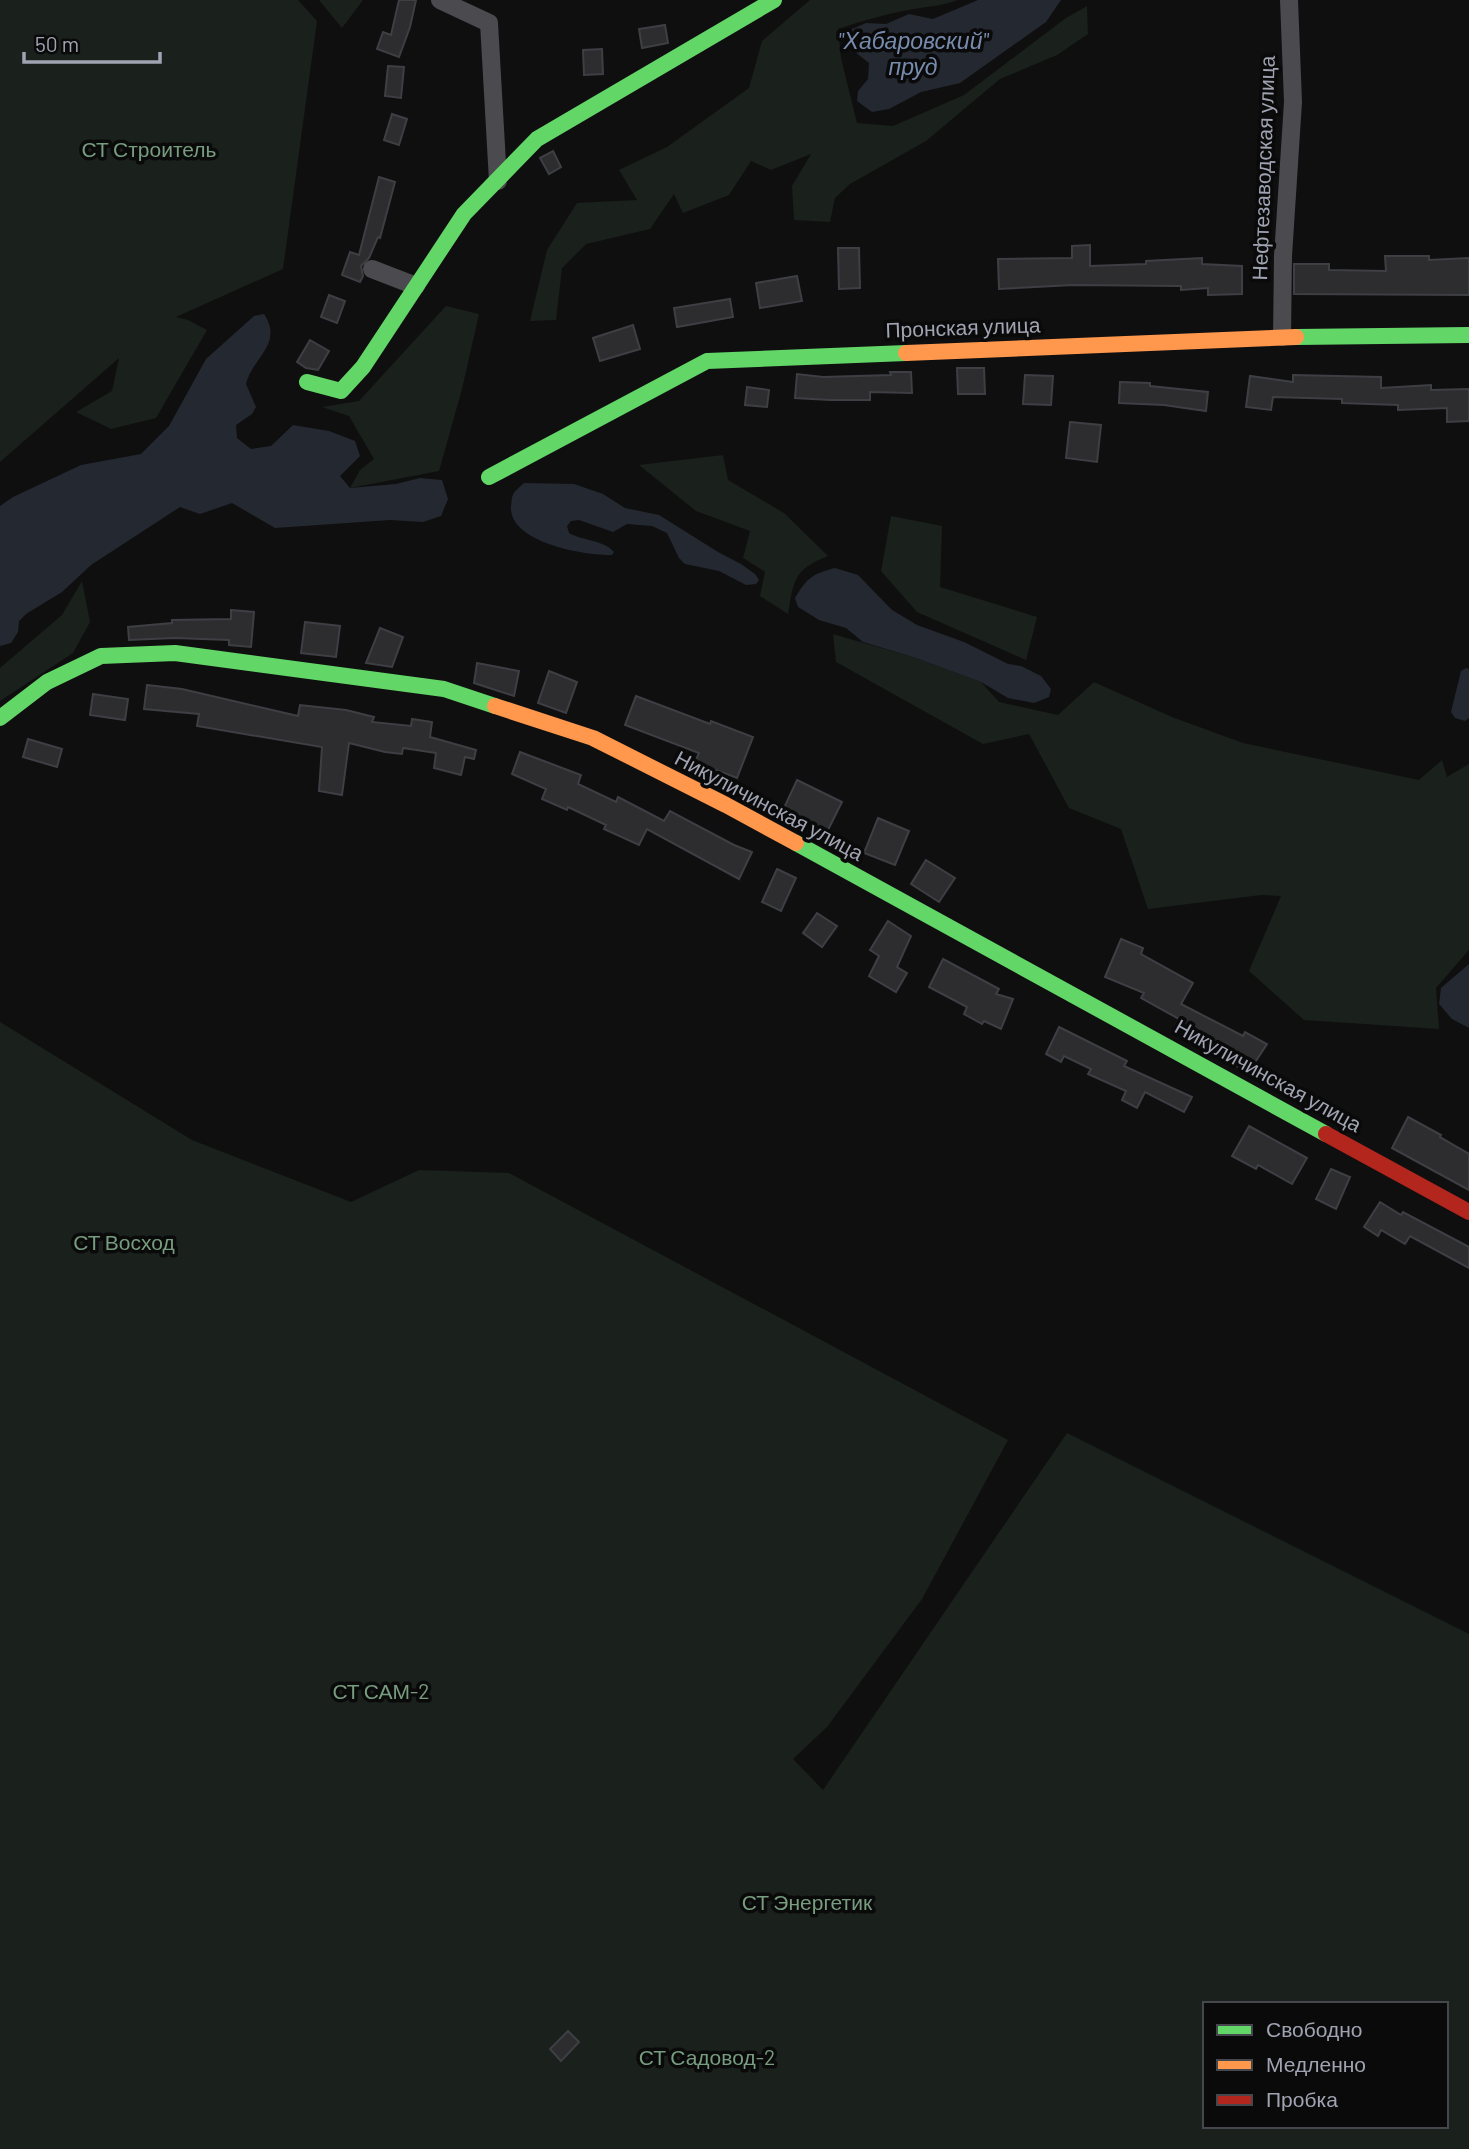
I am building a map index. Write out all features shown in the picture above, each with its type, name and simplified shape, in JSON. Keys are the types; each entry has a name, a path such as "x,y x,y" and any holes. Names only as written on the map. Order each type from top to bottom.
{"street":[{"path":"440,0 489,23 498,181"},
{"path":"307,382 341,391 363,367 464,214 537,139 774,0"},
{"name":"Нефтезаводская улица","path":"1282,337 1283,256 1293,102 1289,0"},
{"path":"372,269 416,286"},
{"name":"Пронская улица","path":"489,477 707,361 1282,337 1469,335"},
{"name":"Никуличинская улица","path":"0,718 47,682 101,656 176,653 444,689 593,738 737,812 1469,1212"}],"green space":[{"name":"СТ Строитель","path":"0,0 298,0 317,21 283,269 176,317 207,330 156,418 111,429 76,412 112,391 119,358 0,462"},
{"path":"319,0 363,0 342,28"},
{"path":"810,0 958,0 868,19 838,29 841,58 857,123 893,126 964,95 1066,18 1087,6 1088,34 1057,55 1000,79 926,141 850,184 835,198 830,222 794,220 792,186 811,154 771,170 751,161 729,195 683,213 674,194 650,229 586,244 562,268 556,320 530,321 547,250 577,203 637,200 619,170 667,147 749,88 762,41"},
{"path":"446,306 479,314 439,471 350,488 360,470 374,459 349,416 322,407 359,401"},
{"path":"723,455 728,480 784,513 828,556 808,566 797,578 788,614 760,596 765,572 743,558 750,531 696,511 639,465"},
{"path":"891,516 942,526 940,587 1037,617 1026,660 917,612 881,571"},
{"path":"82,581 90,622 73,653 0,701 0,668 62,615"},
{"path":"833,634 916,658 981,682 999,702 1058,715 1094,682 1172,717 1243,743 1419,780 1442,760 1447,777 1469,764 1469,950 1436,988 1439,1029 1304,1020 1249,971 1281,896 1261,895 1148,909 1121,829 1069,808 1029,734 983,744 836,662"},
{"path":"0,1022 192,1140 351,1202 419,1170 509,1173 1008,1440 922,1599 827,1727 793,1759 823,1790 1067,1433 1469,1634 1469,2149 0,2149"}],"water":[{"name":"\"Хабаровский\" пруд","path":"978,0 1061,0 1046,22 960,83 921,92 889,109 872,112 857,101 858,91 868,79 869,63 855,52 848,41 852,29 866,23 886,24 909,14 933,19"},
{"path":"264,314 269,325 269,342 246,384 256,407 252,414 236,425 237,438 251,449 271,446 293,425 329,431 355,441 360,456 340,476 350,488 396,484 420,478 442,480 448,499 441,516 423,522 390,520 275,528 232,503 200,514 180,507 91,565 62,592 26,614 19,621 18,632 11,643 0,646 0,506 13,497 81,465 141,454 169,426 206,359 254,316"},
{"path":"524,483 574,484 603,494 625,508 659,515 741,564 759,580 756,584 746,585 719,571 685,564 679,558 667,533 652,526 627,524 613,532 579,520 571,521 567,526 569,533 610,548 614,552 612,555 584,553 534,538 513,518 512,497"},
{"path":"835,568 858,575 892,610 917,625 964,642 1008,664 1021,666 1041,676 1051,689 1049,697 1034,703 1008,698 981,682 863,642 846,628 819,620 798,607 795,598 807,581 821,572"},
{"path":"1469,669 1469,718 1465,721 1455,718 1451,712 1461,671"},
{"path":"1469,964 1469,1028 1452,1019 1439,1004 1441,988"}],"building":[{"path":"399,0 416,0 399,57 377,49 383,32 391,35"},
{"path":"665,25 668,43 642,48 639,29"},
{"path":"602,49 603,74 584,75 583,50"},
{"path":"388,66 404,67 401,98 385,96"},
{"path":"392,114 407,119 399,145 384,140"},
{"path":"553,151 561,167 549,174 540,158"},
{"path":"379,177 395,182 380,238 378,237 369,258 361,266 363,276 360,282 342,275 350,252 359,255"},
{"path":"1090,245 1090,266 1202,258 1202,264 1242,266 1242,294 1208,295 1208,288 1181,290 1181,286 1073,285 999,289 998,259 1072,258 1072,246"},
{"path":"838,248 859,248 860,288 839,289"},
{"path":"1385,256 1429,256 1429,260 1469,258 1469,295 1294,294 1294,264 1329,264 1329,270 1386,271"},
{"path":"797,276 802,301 760,308 756,283"},
{"path":"329,295 345,301 337,323 321,317"},
{"path":"730,299 733,317 677,327 674,308"},
{"path":"633,325 640,349 600,361 593,338"},
{"path":"310,340 329,351 318,370 306,368 297,362"},
{"path":"957,368 984,368 985,394 958,394"},
{"path":"890,372 911,372 912,393 870,392 870,400 795,398 797,374 823,377 891,375"},
{"path":"1025,375 1053,376 1051,405 1023,404"},
{"path":"1293,375 1381,377 1381,388 1431,385 1431,390 1469,389 1469,421 1447,422 1447,408 1398,410 1398,405 1342,403 1342,399 1273,397 1271,410 1246,407 1250,376 1293,382"},
{"path":"1120,382 1150,383 1150,386 1208,392 1206,411 1164,405 1119,403"},
{"path":"747,387 769,390 767,407 745,405"},
{"path":"1070,422 1101,425 1097,462 1066,458"},
{"path":"231,610 254,612 251,647 229,645 229,640 129,640 128,627 172,623 172,620 231,619"},
{"path":"305,622 340,626 336,657 301,653"},
{"path":"380,628 403,637 392,667 366,663"},
{"path":"477,663 519,671 514,696 474,683"},
{"path":"549,671 577,682 566,713 538,703"},
{"path":"147,685 182,689 298,716 300,705 346,710 374,717 372,722 411,726 412,719 432,722 430,737 476,750 474,759 465,757 461,775 434,768 436,753 403,748 402,754 349,743 342,795 319,791 322,747 197,726 199,714 144,709"},
{"path":"93,694 128,699 125,720 90,715"},
{"path":"636,696 753,737 737,778 695,762 699,753 625,725"},
{"path":"28,739 62,749 57,767 23,757"},
{"path":"520,752 581,775 578,784 616,802 618,797 664,821 670,811 752,852 739,879 647,829 639,845 604,829 606,825 568,807 567,810 542,799 546,789 512,774"},
{"path":"797,780 842,802 827,832 783,810"},
{"path":"878,818 909,831 895,865 864,853"},
{"path":"926,860 955,878 939,902 911,884"},
{"path":"777,869 796,878 781,911 762,902"},
{"path":"817,913 837,926 822,947 803,933"},
{"path":"888,921 911,936 897,967 907,973 896,992 869,976 879,956 870,950"},
{"path":"1121,939 1143,948 1141,954 1193,983 1181,1004 1243,1036 1245,1032 1267,1044 1248,1073 1228,1061 1231,1056 1175,1026 1179,1019 1141,998 1144,993 1105,977"},
{"path":"943,959 999,989 996,994 1013,999 1001,1029 984,1021 982,1024 964,1014 967,1007 929,987"},
{"path":"1059,1027 1127,1061 1124,1066 1192,1097 1184,1112 1145,1092 1137,1108 1122,1100 1126,1091 1088,1074 1091,1069 1064,1056 1061,1062 1046,1054"},
{"path":"1408,1117 1469,1154 1469,1190 1392,1148"},
{"path":"1249,1126 1307,1158 1292,1184 1258,1165 1256,1169 1232,1156"},
{"path":"1331,1169 1350,1177 1336,1209 1316,1199"},
{"path":"1380,1202 1401,1215 1403,1212 1469,1247 1469,1268 1410,1236 1405,1244 1381,1230 1378,1236 1364,1227"},
{"path":"568,2031 579,2042 561,2061 550,2049"}],"traffic: fast":[{"path":"307,382 341,391 363,367 464,214 537,139 774,0"},
{"path":"1296,337 1469,335"},
{"path":"489,477 707,361 906,353"},
{"path":"0,718 47,682 101,656 175,653 444,689 495,706"},
{"path":"796,843 1326,1134"}],"traffic: slow":[{"path":"906,353 1296,337"},
{"path":"495,706 593,738 796,843"}],"traffic: jam":[{"path":"1326,1134 1469,1212"}],"park label":[{"name":"СТ Восход","path":"124,1243"},
{"name":"СТ САМ-2","path":"381,1692"},
{"name":"СТ Энергетик","path":"807,1903"},
{"name":"СТ Садовод-2","path":"707,2058"}]}
